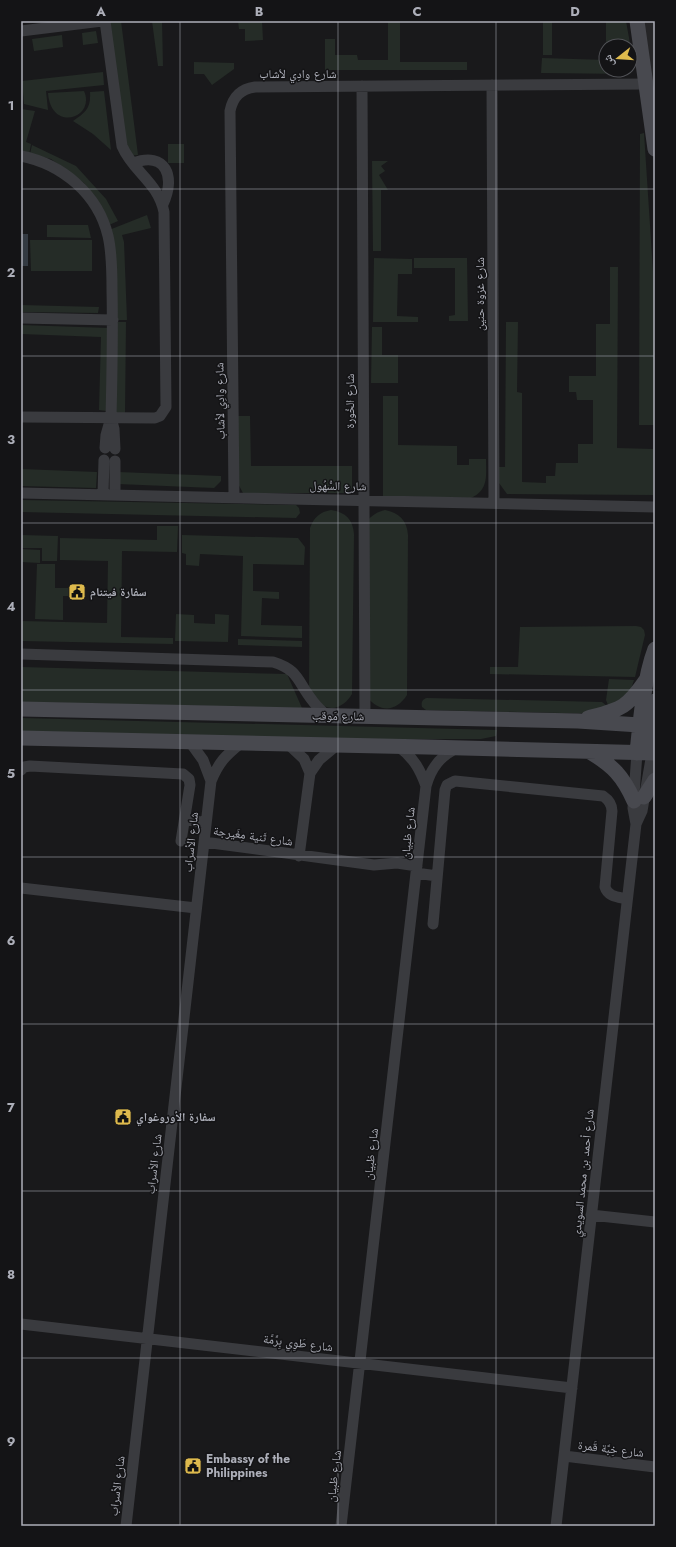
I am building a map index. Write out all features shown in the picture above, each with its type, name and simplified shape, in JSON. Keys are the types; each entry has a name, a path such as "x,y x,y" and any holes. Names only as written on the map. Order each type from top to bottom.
{"main road":[{"path":"637,21 655,150"},
{"path":"22,739 398,746 648,753 648,677 655,649"},
{"path":"578,721 616,710 624,706 635,695 648,677"},
{"path":"649,726 655,701"},
{"name":"شارع مَوقب","path":"21,709 578,721 649,726"},
{"path":"589,751 605,761 617,772 628,789 639,799 655,780"}],"street":[{"path":"21,31 103,21 121,139 125,152 154,188 162,204 165,220 166,407 160,416 155,418 21,417"},
{"name":"شارع وادِي لأشاب","path":"234,497 230,111 231,104 240,92 247,88 255,87 647,84"},
{"name":"شارع غزوة حنين","path":"492,85 494,503"},
{"name":"شارع الخُورة","path":"362,86 365,717"},
{"path":"21,156 34,158 54,167 73,179 88,195 100,214 108,235 111,257 113,320 111,418 114,429 110,448"},
{"path":"133,163 144,160 158,162 168,173 170,180 168,194 162,204"},
{"path":"21,318 113,320"},
{"path":"103,494 110,461 115,495"},
{"name":"شارع السُّهُول","path":"21,493 655,507"},
{"path":"21,654 273,662 282,664 291,669 312,700 327,716"},
{"name":"شارع الأسراب","path":"190,742 203,760 211,781"},
{"name":"شارع الأسراب","path":"126,1526 211,781 219,763 226,755 241,743"},
{"path":"288,744 304,759 310,773"},
{"path":"310,773 319,760 337,745"},
{"name":"شارع ظبيان","path":"398,746 411,756 416,763 426,786"},
{"name":"شارع ظبيان","path":"341,1526 426,786 428,778 437,763 449,752 457,748"},
{"name":"شارع أحمد بن محمد السويدي","path":"556,1526 636,824 633,814 639,799 648,753"},
{"path":"21,770 24,767 30,766 179,773 187,776 190,785 182,841"},
{"name":"شارع ثَنية مِغَيرجة","path":"299,856 310,773"},
{"path":"433,924 445,790 450,782 460,781 603,796 610,803 612,811 605,887 606,891 611,895 627,899"},
{"path":"185,819 206,822"},
{"name":"شارع ثَنية مِغَيرجة","path":"204,842 374,865 397,863 437,876"},
{"path":"21,888 196,908"},
{"path":"591,1215 655,1222"},
{"name":"شارع طَوِي بِرِّمَّة","path":"21,1324 572,1388"},
{"name":"شارع خِبَّة قَمرة","path":"564,1456 655,1467"}],"shaded area":[{"path":"109,21 121,21 138,155 127,156"},
{"path":"152,21 162,21 163,66 158,66"},
{"path":"238,21 262,21 263,40 245,41 245,29 239,29"},
{"path":"388,21 400,21 400,62 467,62 467,70 325,70 325,39 335,39 335,55 357,55 358,60 388,60"},
{"path":"543,21 552,21 552,55 543,55"},
{"path":"606,21 626,21 629,38 606,38"},
{"path":"642,21 655,21 655,107"},
{"path":"96,31 98,43 83,45 82,33"},
{"path":"62,35 63,47 34,51 32,39"},
{"path":"542,58 598,60 598,74 541,73"},
{"path":"194,62 234,63 234,69 212,85 204,74 194,74"},
{"path":"103,72 104,85 46,91 48,110 24,104 22,81"},
{"path":"84,91 86,100 84,108 79,114 72,117 64,117 57,113 51,106 48,93"},
{"path":"104,91 111,150 93,134 73,121 87,109 90,102 90,92"},
{"path":"21,109 35,111 26,142 31,144 29,155 21,152"},
{"path":"644,133 655,302 655,425 639,425 640,134"},
{"path":"168,144 184,144 184,163 168,163"},
{"path":"32,145 76,166 106,199 118,221 109,225 84,183 51,159 30,154"},
{"path":"372,161 388,161 381,166 385,171 379,175 388,190 381,190 381,251 373,251"},
{"path":"147,215 151,228 122,235 124,242 127,320 115,320 109,230"},
{"path":"47,225 88,225 91,238 47,237"},
{"path":"21,234 28,234 28,266 21,266"},
{"path":"30,240 92,240 92,271 31,271"},
{"path":"374,258 412,259 412,274 398,274 397,316 418,317 418,322 373,322"},
{"path":"414,258 467,258 468,321 449,321 449,316 455,315 455,268 414,268"},
{"path":"610,267 618,267 617,448 653,449 653,495 507,494 499,483 499,467 505,467 506,322 518,322 517,392 522,393 522,482 546,483 546,476 555,476 556,463 578,463 578,444 593,444 593,400 577,400 576,392 569,392 569,376 596,376 596,324 610,324"},
{"path":"21,305 99,307 98,313 21,312"},
{"path":"116,322 126,322 125,413 115,413"},
{"path":"21,325 109,328 107,411 99,410 101,337 21,334"},
{"path":"372,327 382,327 382,355 398,355 398,383 371,383"},
{"path":"383,396 398,396 398,445 457,446 457,465 469,465 469,459 486,459 484,486 477,495 471,498 383,496"},
{"path":"236,416 250,416 251,466 352,466 352,488 345,493 243,493 236,480"},
{"path":"21,469 97,472 96,488 21,486"},
{"path":"118,472 221,476 221,481 214,488 118,484"},
{"path":"21,500 296,505 299,508 300,513 296,518 21,512"},
{"path":"331,510 341,513 348,518 352,525 354,534 352,694 341,706 328,708 318,701 309,689 310,528 313,521 318,516"},
{"path":"385,510 398,515 404,521 408,535 407,695 398,705 382,708 377,706 367,697 366,522 370,517"},
{"path":"157,526 178,526 177,552 122,551 121,637 173,638 173,644 21,641 21,621 107,623 108,561 60,560 60,538 157,540"},
{"path":"21,535 58,536 57,561 42,561 42,548 21,548"},
{"path":"182,535 298,538 305,547 304,565 253,564 253,591 279,592 279,599 262,598 261,625 302,626 302,638 241,636 243,556 200,554 199,566 186,565 186,554 182,553"},
{"path":"21,549 40,550 40,563 21,562"},
{"path":"37,564 55,564 55,588 82,588 82,596 63,596 63,620 35,619"},
{"path":"176,614 194,615 194,623 215,624 215,614 229,615 228,642 175,641"},
{"path":"520,627 641,627 644,630 645,635 635,677 490,674 490,667 518,667"},
{"path":"238,639 302,641 302,647 238,645"},
{"path":"21,667 287,674 302,708 21,702"},
{"path":"609,679 634,680 628,698 610,710 606,700"},
{"path":"427,698 602,702 607,706 604,714 426,710 422,707 422,701"},
{"path":"21,718 497,730 496,736 481,739 334,739 21,731"}],"place":[{"name":"سفارة فيتنام","path":"77,592"},
{"name":"سفارة الأوروغواي","path":"123,1117"},
{"name":"Embassy of the Philippines","path":"193,1466"}]}
